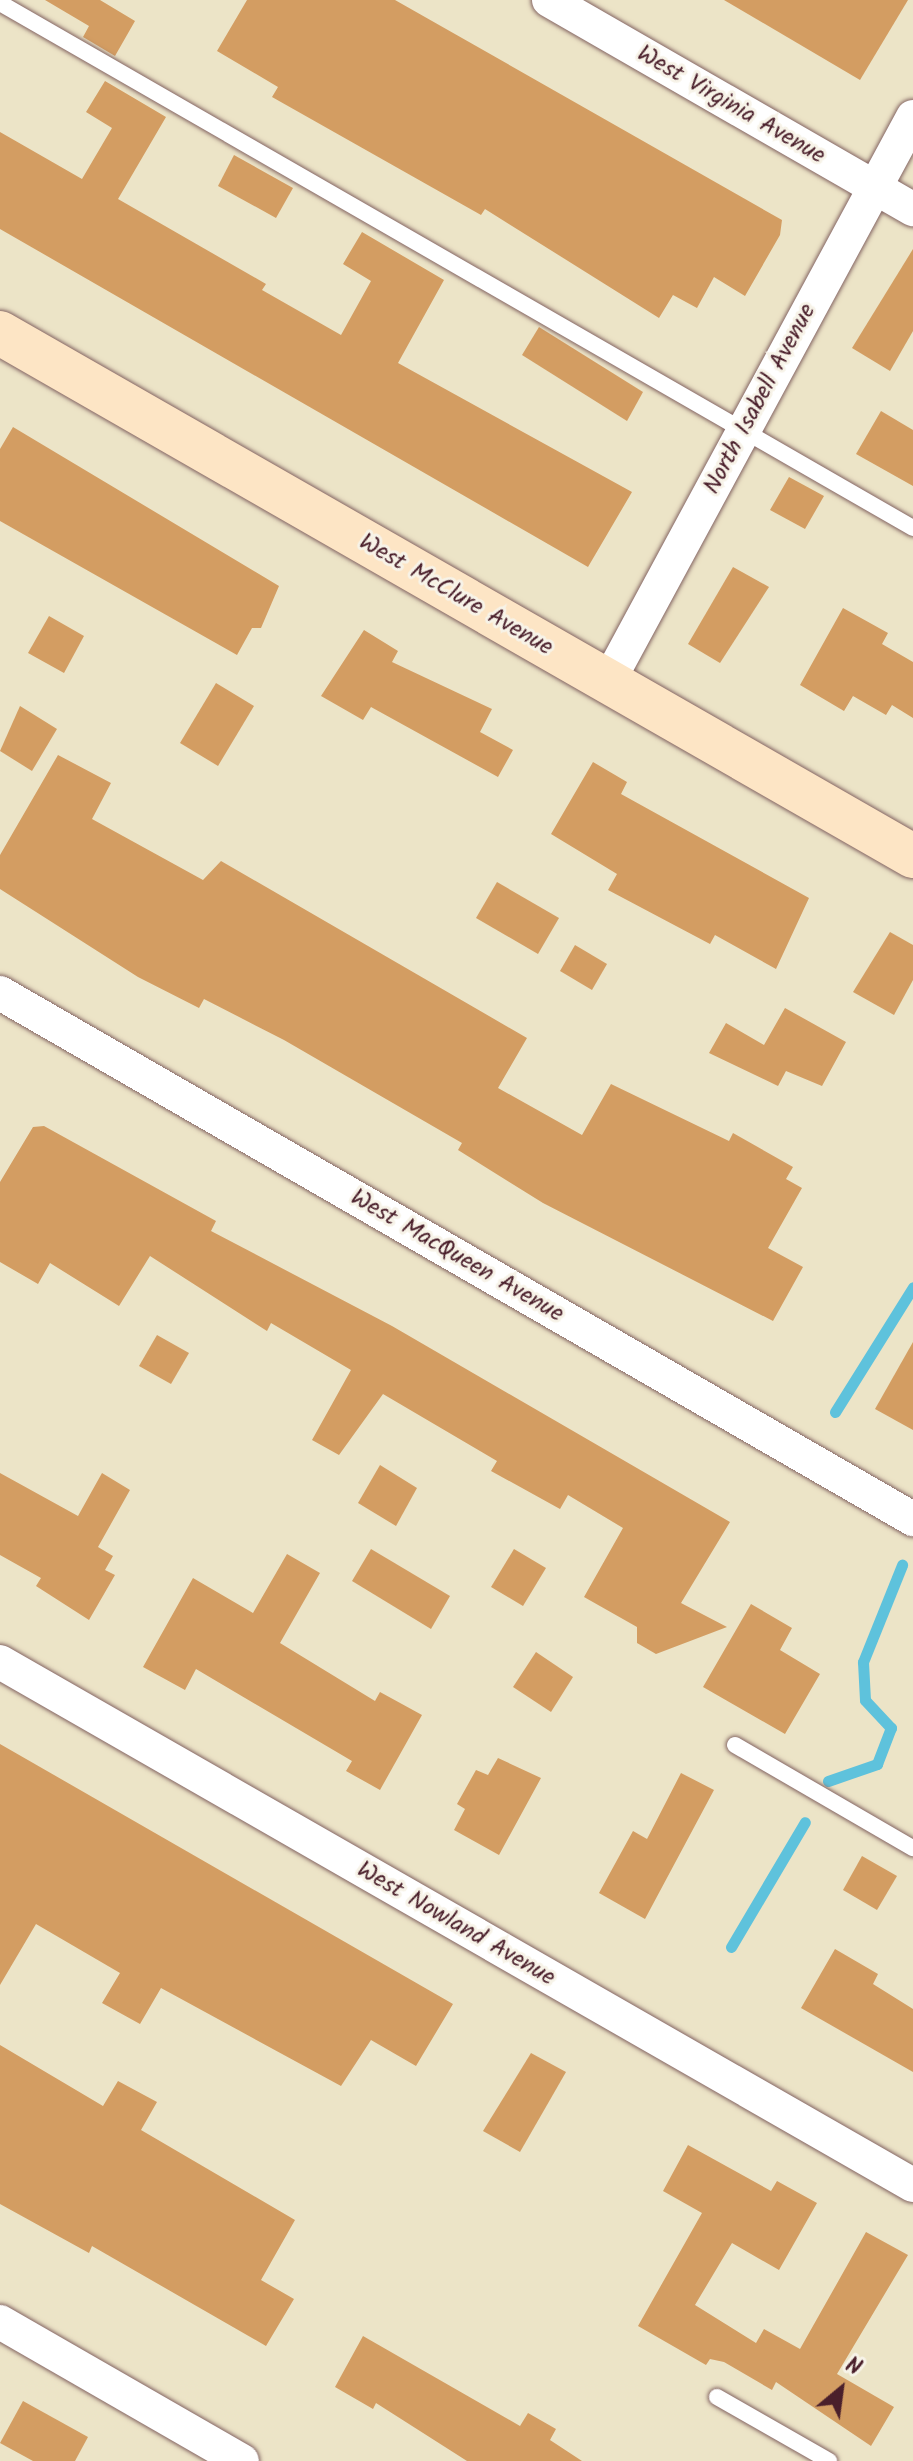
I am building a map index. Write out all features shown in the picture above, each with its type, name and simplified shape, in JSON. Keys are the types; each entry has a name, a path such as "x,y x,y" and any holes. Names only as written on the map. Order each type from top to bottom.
{"street":[{"name":"West Virginia Avenue","path":"549,0 913,209"},
{"name":"North Isabell Avenue","path":"608,682 913,117"},
{"name":"West McClure Avenue","path":"0,333 913,856"},
{"name":"West MacQueen Avenue","path":"0,993 913,1519"},
{"name":"West Nowland Avenue","path":"0,1662 913,2185"},
{"path":"0,2322 202,2451 242,2461"}],"lane":[{"path":"0,3 913,528"},
{"path":"735,1745 913,1848"},
{"path":"717,2397 829,2461"}],"building":[{"path":"45,0 100,0 135,21 115,56 83,37 89,26"},
{"path":"247,0 395,0 782,220 780,235 745,296 714,277 697,308 673,295 659,318 485,209 481,215 272,97 278,87 217,51"},
{"path":"724,0 908,0 860,80"},
{"path":"105,81 166,117 118,199 266,284 262,290 341,335 371,281 343,264 362,232 444,280 398,363 632,492 588,567 0,229 0,132 82,179 112,128 86,112"},
{"path":"234,155 293,188 276,218 218,186"},
{"path":"913,249 913,331 890,371 852,348"},
{"path":"539,327 643,392 627,421 522,355"},
{"path":"881,411 913,430 913,486 856,454"},
{"path":"13,427 279,586 261,628 252,628 237,655 0,521 0,449"},
{"path":"789,477 824,496 805,529 770,510"},
{"path":"733,567 769,587 720,663 688,644"},
{"path":"843,608 888,633 882,644 913,662 913,718 892,705 886,715 853,696 844,711 800,685"},
{"path":"49,616 84,636 64,673 28,653"},
{"path":"364,630 398,651 392,662 492,709 480,732 513,750 498,777 371,707 363,720 321,696"},
{"path":"216,683 254,706 218,766 180,743"},
{"path":"20,706 57,729 32,771 0,751"},
{"path":"58,755 111,783 92,819 203,880 221,861 527,1038 498,1088 582,1135 611,1084 729,1141 733,1133 793,1167 786,1179 802,1188 768,1248 803,1267 773,1321 543,1203 458,1150 462,1143 284,1040 204,999 199,1008 138,977 0,889 0,855"},
{"path":"593,762 627,782 621,794 809,898 776,969 715,935 710,944 608,890 617,874 551,834"},
{"path":"497,882 559,918 538,954 476,918"},
{"path":"890,932 913,945 913,980 894,1015 853,992"},
{"path":"575,945 607,964 592,990 560,971"},
{"path":"785,1008 846,1042 822,1086 786,1071 778,1086 709,1053 726,1023 764,1045"},
{"path":"44,1126 216,1221 211,1231 392,1326 730,1522 681,1603 727,1627 656,1654 637,1643 637,1627 584,1597 623,1528 568,1495 560,1509 491,1471 497,1461 383,1394 339,1455 312,1440 351,1370 271,1323 267,1331 150,1256 119,1306 50,1263 38,1284 0,1262 0,1182 33,1127"},
{"path":"157,1335 189,1353 171,1384 139,1366"},
{"path":"913,1342 913,1430 875,1409"},
{"path":"380,1465 417,1488 396,1526 358,1503"},
{"path":"0,1473 78,1516 102,1473 130,1490 98,1547 113,1556 105,1570 115,1575 89,1620 36,1586 41,1578 0,1555"},
{"path":"371,1549 450,1596 431,1629 352,1581"},
{"path":"514,1549 546,1568 523,1606 491,1587"},
{"path":"287,1554 320,1573 280,1643 375,1701 380,1692 422,1715 380,1790 346,1771 352,1761 196,1669 185,1690 143,1667 193,1578 253,1613"},
{"path":"751,1604 792,1628 780,1650 820,1674 785,1734 703,1687"},
{"path":"536,1652 573,1677 551,1712 513,1687"},
{"path":"0,1744 453,2004 416,2066 371,2040 341,2086 161,1988 140,2024 102,2003 120,1973 36,1924 0,1985"},
{"path":"498,1758 541,1778 499,1855 454,1830 465,1809 457,1804 476,1770 488,1775"},
{"path":"681,1773 714,1790 645,1919 599,1893 633,1831 647,1839"},
{"path":"862,1856 897,1876 877,1910 843,1890"},
{"path":"835,1949 878,1974 873,1984 913,2009 913,2072 801,2008"},
{"path":"0,2045 103,2106 118,2081 157,2102 141,2130 295,2220 261,2280 294,2299 266,2346 92,2246 89,2253 0,2204"},
{"path":"531,2053 566,2072 520,2152 483,2131"},
{"path":"688,2145 771,2191 777,2181 817,2203 779,2270 732,2243 695,2305 756,2343 764,2329 800,2349 866,2232 908,2255 837,2374 894,2407 871,2446 776,2382 772,2390 724,2362 710,2359 706,2365 638,2326 702,2213 663,2191"},
{"path":"363,2336 520,2426 528,2413 556,2429 550,2440 582,2461 467,2461 376,2403 373,2409 335,2387"},
{"path":"23,2401 88,2437 75,2461 33,2461 0,2443"}],"waterway":[{"path":"835,1412 913,1287"},
{"path":"828,1781 877,1764 891,1728 865,1700 863,1662 902,1565"},
{"path":"731,1947 805,1822"}]}
